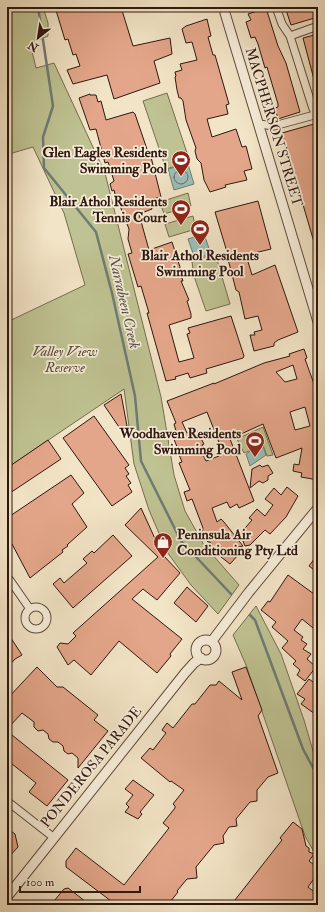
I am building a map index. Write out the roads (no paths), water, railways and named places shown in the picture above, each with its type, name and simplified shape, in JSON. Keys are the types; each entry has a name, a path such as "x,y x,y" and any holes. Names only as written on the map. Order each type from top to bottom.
{"street":[{"path":"259,124 274,126 316,111 290,36 282,24 276,7"},
{"name":"MACPHERSON STREET","path":"226,8 225,13 318,322"},
{"path":"290,36 318,26"},
{"path":"201,658 196,650 198,644 206,639 212,641 249,592 318,508"},
{"path":"7,576 30,609"},
{"name":"PONDEROSA PARADE","path":"7,897 53,837 189,668 201,658 208,660 216,654 216,647 212,641"},
{"path":"7,801 53,837"}],"water":[{"name":"Glen Eagles Residents Swimming Pool","path":"188,164 194,184 174,190 168,169"},
{"name":"Blair Athol Residents Swimming Pool","path":"204,234 211,254 195,259 188,239"},
{"name":"Woodhaven Residents Swimming Pool","path":"258,446 263,446 266,455 250,466 246,454"}],"waterway":[{"name":"Narrabeen Creek","path":"38,7 53,106 43,137 44,168 96,232 112,293 135,396 141,461 181,541 231,594"},
{"name":"Narrabeen Creek","path":"250,615 255,620 303,749 318,777"}],"place":[{"name":"Glen Eagles Residents Swimming Pool","path":"181,177"},
{"name":"Blair Athol Residents Tennis Court","path":"181,226"},
{"name":"Blair Athol Residents Swimming Pool","path":"200,246"},
{"name":"Woodhaven Residents Swimming Pool","path":"255,458"},
{"name":"Peninsula Air Conditioning Pty Ltd","path":"163,559"}],"park label":[{"name":"Valley View Reserve","path":"65,360"}]}
